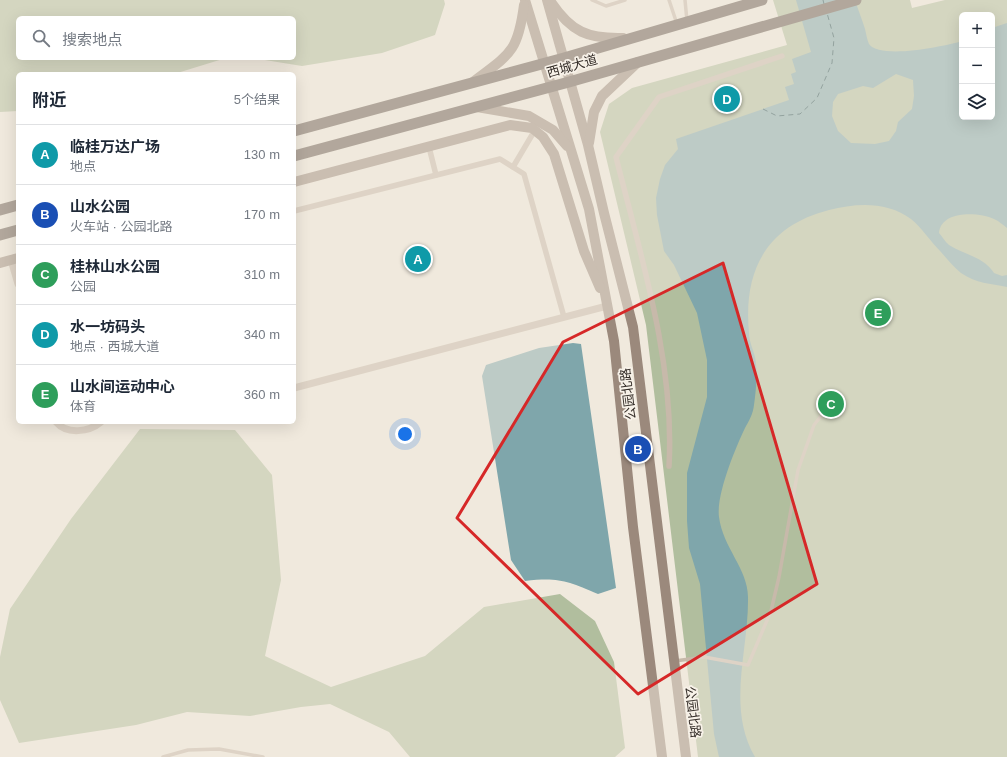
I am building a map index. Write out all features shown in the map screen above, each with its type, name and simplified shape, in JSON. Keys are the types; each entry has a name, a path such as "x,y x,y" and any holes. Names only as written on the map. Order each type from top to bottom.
{"highway":[{"name":"西城大道","path":"296,130 543,64 762,0"},
{"name":"西城大道","path":"296,155 551,87 856,0"},
{"path":"0,210 16,206"},
{"path":"0,235 16,231"}],"main road":[{"path":"471,83 512,51 521,30 525,0"},
{"name":"公园北路","path":"525,0 543,64 589,209 614,341 633,527 662,757"},
{"path":"548,0 561,17 572,27 590,36 602,39 633,38"},
{"name":"公园北路","path":"548,0 569,82 588,145 634,327 686,757"},
{"path":"588,145 594,112 602,96 638,62"},
{"path":"477,107 529,116 553,130 571,150"},
{"path":"296,181 510,125 532,128 543,137 554,154 584,251 607,306"},
{"path":"0,263 15,259"}],"street":[{"path":"669,466 670,446 660,336 616,157 659,97 782,56"},
{"path":"513,167 535,130"},
{"path":"430,147 436,175"},
{"path":"296,210 500,159 524,174 564,317"},
{"path":"296,387 607,306"},
{"path":"59,424 64,428 76,430 90,429 98,424"}],"lane":[{"path":"592,0 606,6 625,0"},
{"path":"682,24 685,0"},
{"path":"670,1 682,24"},
{"path":"674,662 704,657 748,665 770,611 779,577 798,470 814,425 828,407"},
{"path":"163,757 188,750 219,749 263,757"},
{"path":"237,752 238,757"}],"highlighted area":[{"path":"723,263 817,584 638,694 457,518 563,342"}],"green space":[{"path":"0,0 444,0 445,4 435,35 382,53 302,66 265,60 296,60 296,16 16,16 16,60 220,60 180,72 16,72 16,111 0,112"},
{"path":"773,0 910,0 912,8 945,0 1007,0 1007,757 698,757 646,325 600,132 609,104 632,88 787,45"},
{"path":"140,429 235,430 272,475 281,580 265,656 331,687 425,656 484,607 560,594 595,621 614,662 625,748 615,757 410,757 389,732 330,704 301,707 250,716 187,712 136,725 19,743 0,700 0,657 10,609 71,519"}],"water":[{"path":"796,0 855,0 868,42 875,49 886,51 914,50 959,42 959,120 995,120 995,27 1007,23 1007,228 994,219 971,214 953,217 946,220 941,226 939,233 949,245 985,263 994,273 1002,276 1007,275 1007,287 984,283 967,277 951,263 911,219 902,213 882,206 850,206 829,210 807,217 789,227 774,240 763,254 755,271 750,290 748,311 749,336 755,357 756,369 756,387 753,408 751,417 736,448 727,472 720,497 719,508 721,528 744,577 747,587 747,617 740,698 746,738 755,757 719,757 714,734 700,584 689,548 687,521 687,473 707,397 707,360 697,313 674,265 664,251 657,215 656,198 665,165 678,149 676,139 789,100 785,87 794,84 791,74 796,72 792,59 811,52","holes":["896,74 913,80 914,96 912,109 898,122 896,131 889,141 875,144 851,143 838,131 832,116 833,102 838,94 863,86 873,88"]},
{"path":"573,343 581,344 616,588 598,594 563,581 525,581 511,560 482,376 486,365 539,348"}],"ferry route":[{"path":"823,0 824,4"},
{"path":"763,109 777,116 800,114 817,98 832,63 834,38 827,13"}],"place":[{"name":"水一坊码头","path":"727,99"},
{"name":"临桂万达广场","path":"418,259"},
{"name":"山水间运动中心","path":"878,313"},
{"name":"桂林山水公园","path":"831,404"},
{"name":"山水公园","path":"638,449"}]}
